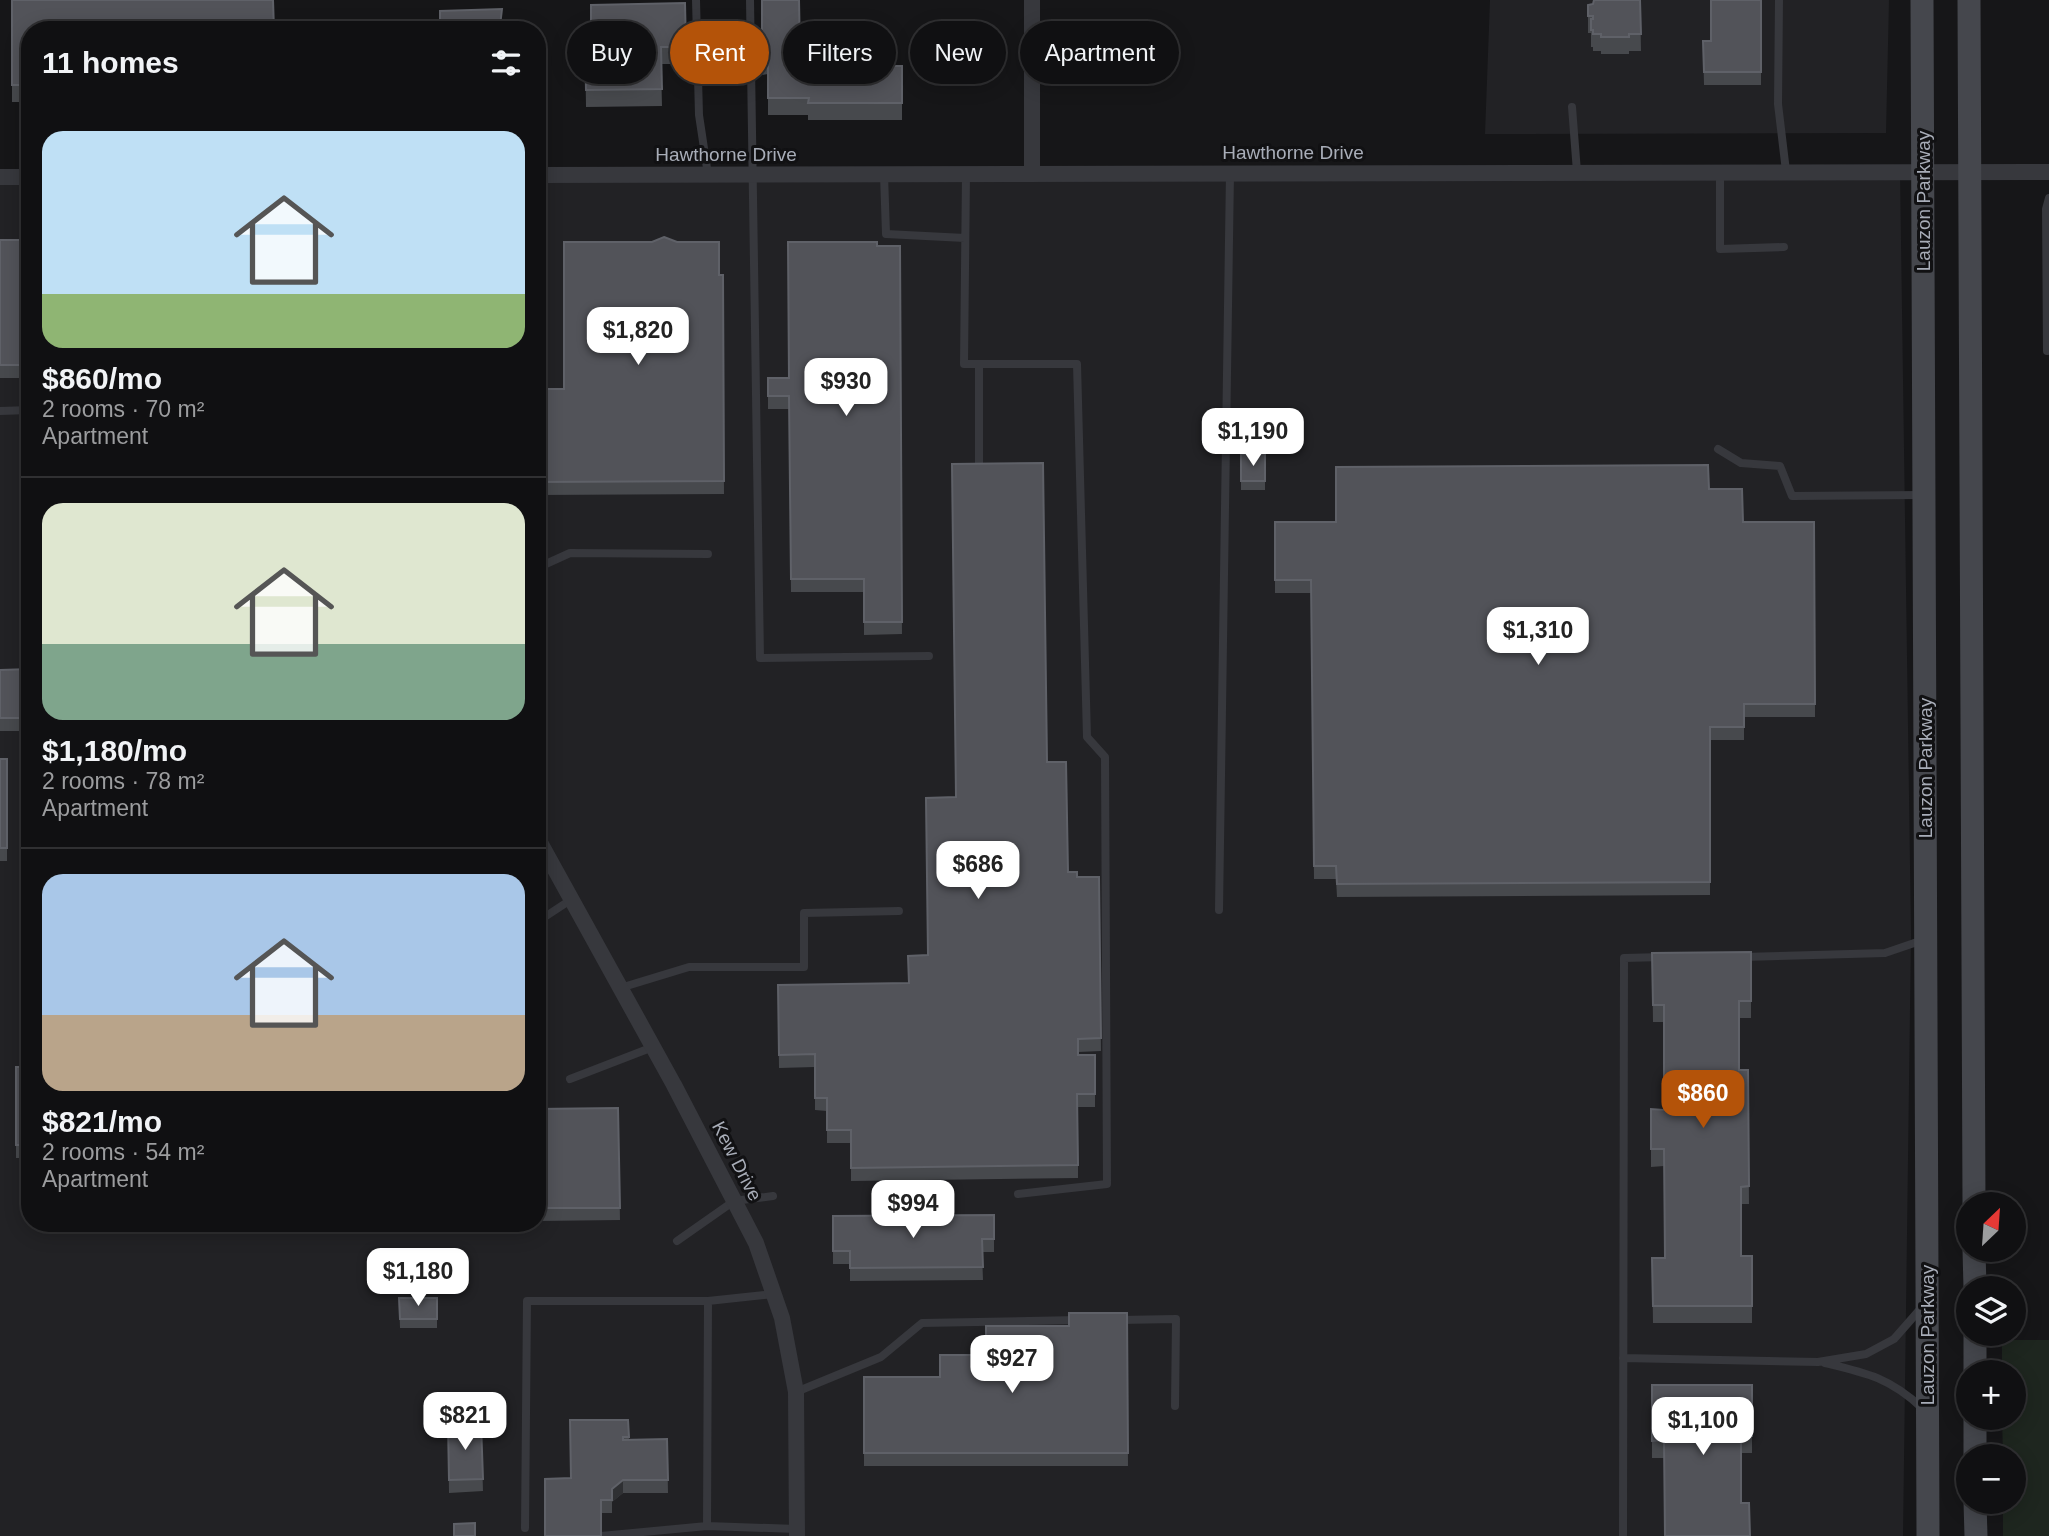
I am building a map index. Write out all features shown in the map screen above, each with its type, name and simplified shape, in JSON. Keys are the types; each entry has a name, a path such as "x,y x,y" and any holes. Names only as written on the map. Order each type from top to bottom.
{"main road":[{"name":"Lauzon Parkway","path":"1922,0 1928,1536"},
{"path":"1969,0 1974,1192"},
{"path":"1975,1514 1976,1536"}],"street":[{"path":"1032,0 1032,174"},
{"name":"Hawthorne Drive","path":"546,175 2049,172"},
{"path":"0,177 21,177"},
{"name":"Kew Drive","path":"546,853 653,1047 756,1243 782,1318 796,1392 797,1533"}],"lane":[{"path":"696,0 699,115 708,175"},
{"path":"750,0 760,658 929,656"},
{"path":"1779,0 1779,104 1786,171"},
{"path":"1572,107 1577,172"},
{"path":"1720,172 1720,249 1784,247"},
{"path":"1219,910 1230,173"},
{"path":"884,174 886,234 965,238"},
{"path":"966,174 964,364 1077,364 1087,737 1105,757 1107,1184 1018,1194"},
{"path":"2047,351 2046,209 2049,198"},
{"path":"979,364 979,477"},
{"path":"0,411 21,410"},
{"path":"1718,449 1741,463 1780,466 1792,496 1924,495"},
{"path":"546,564 570,554 708,554"},
{"path":"546,871 554,867"},
{"path":"546,916 572,900"},
{"path":"620,988 689,967 804,967 804,913 900,911"},
{"path":"1727,957 1885,953 1926,939"},
{"path":"1623,1536 1624,958 1676,957"},
{"path":"570,1079 653,1047"},
{"path":"677,1241 734,1201 773,1196"},
{"path":"525,1528 527,1301 708,1301 774,1294"},
{"path":"707,1526 708,1301"},
{"path":"1623,1358 1818,1362 1866,1354 1894,1339 1927,1301"},
{"path":"1109,1320 1175,1319 1175,1406"},
{"path":"796,1392 881,1357 922,1322 1082,1320"},
{"path":"1818,1362 1870,1374 1902,1390 1927,1413"},
{"path":"601,1536 707,1526 797,1533"}],"shaded area":[{"path":"1490,0 1889,0 1886,133 1485,134"},
{"path":"1900,171 1911,934 1903,1536 0,1536 0,177 21,177 21,1232 546,1232 546,175"},
{"path":"2026,1340 2049,1340 2049,1536 2003,1536 2003,1514 2026,1514 2026,1444 2003,1444 2002,1430 2026,1430 2026,1360 2002,1360 2002,1346 2026,1346"}],"building":[{"path":"12,0 273,0 274,21 21,21 21,85 12,85"},
{"path":"762,0 799,0 799,21 783,21 783,84 896,84 896,66 902,66 902,103 808,103 809,98 768,98 769,21 762,21"},
{"path":"1594,0 1640,0 1641,34 1601,37 1601,34 1593,34 1593,16 1588,16 1588,5 1593,4"},
{"path":"1711,0 1761,0 1761,72 1704,72 1703,41 1711,41"},
{"path":"685,3 685,21 670,21 670,47 661,47 662,89 586,90 586,84 656,84 656,21 591,21 591,5"},
{"path":"502,9 501,21 440,21 440,11"},
{"path":"664,237 677,242 719,242 719,275 723,275 724,481 546,482 546,389 564,389 564,242 652,242"},
{"path":"0,240 21,240 21,365 0,365"},
{"path":"788,242 877,242 877,246 900,246 902,622 864,622 864,579 791,579 789,396 768,396 768,378 789,378"},
{"path":"1241,454 1265,454 1265,481 1241,481"},
{"path":"1043,463 1047,762 1066,762 1068,872 1077,872 1077,877 1099,877 1101,1038 1078,1039 1078,1055 1095,1055 1095,1094 1077,1094 1078,1165 851,1168 851,1130 827,1130 827,1098 815,1098 815,1054 779,1055 778,985 909,983 908,956 928,955 926,798 956,797 952,464"},
{"path":"1708,465 1709,489 1742,489 1743,522 1814,522 1815,704 1744,704 1744,727 1710,727 1710,882 1337,884 1336,866 1314,866 1311,580 1275,580 1275,522 1336,522 1336,467"},
{"path":"21,669 21,718 0,718 0,670"},
{"path":"0,759 7,759 7,848 0,848"},
{"path":"1751,952 1751,1001 1739,1001 1739,1070 1748,1070 1749,1186 1741,1187 1741,1256 1752,1256 1752,1306 1653,1306 1652,1258 1665,1258 1664,1149 1651,1149 1651,1109 1664,1110 1664,1005 1653,1005 1652,953"},
{"path":"16,1067 21,1067 21,1145 16,1145"},
{"path":"618,1108 620,1208 546,1208 546,1109"},
{"path":"994,1215 994,1239 982,1239 983,1267 850,1268 850,1251 833,1251 833,1216"},
{"path":"399,1298 437,1298 437,1319 400,1319"},
{"path":"1069,1313 1127,1313 1128,1453 864,1453 864,1377 940,1377 940,1355 986,1355 986,1326 1069,1326"},
{"path":"1652,1385 1752,1385 1752,1436 1741,1436 1741,1503 1749,1503 1750,1536 1665,1536 1664,1440 1652,1441"},
{"path":"570,1420 628,1420 629,1437 623,1437 623,1440 667,1439 668,1480 623,1480 612,1489 612,1500 601,1500 601,1536 545,1536 545,1479 571,1478"},
{"path":"481,1423 483,1479 449,1480 448,1424"},
{"path":"475,1523 475,1536 454,1536 454,1524"}]}
